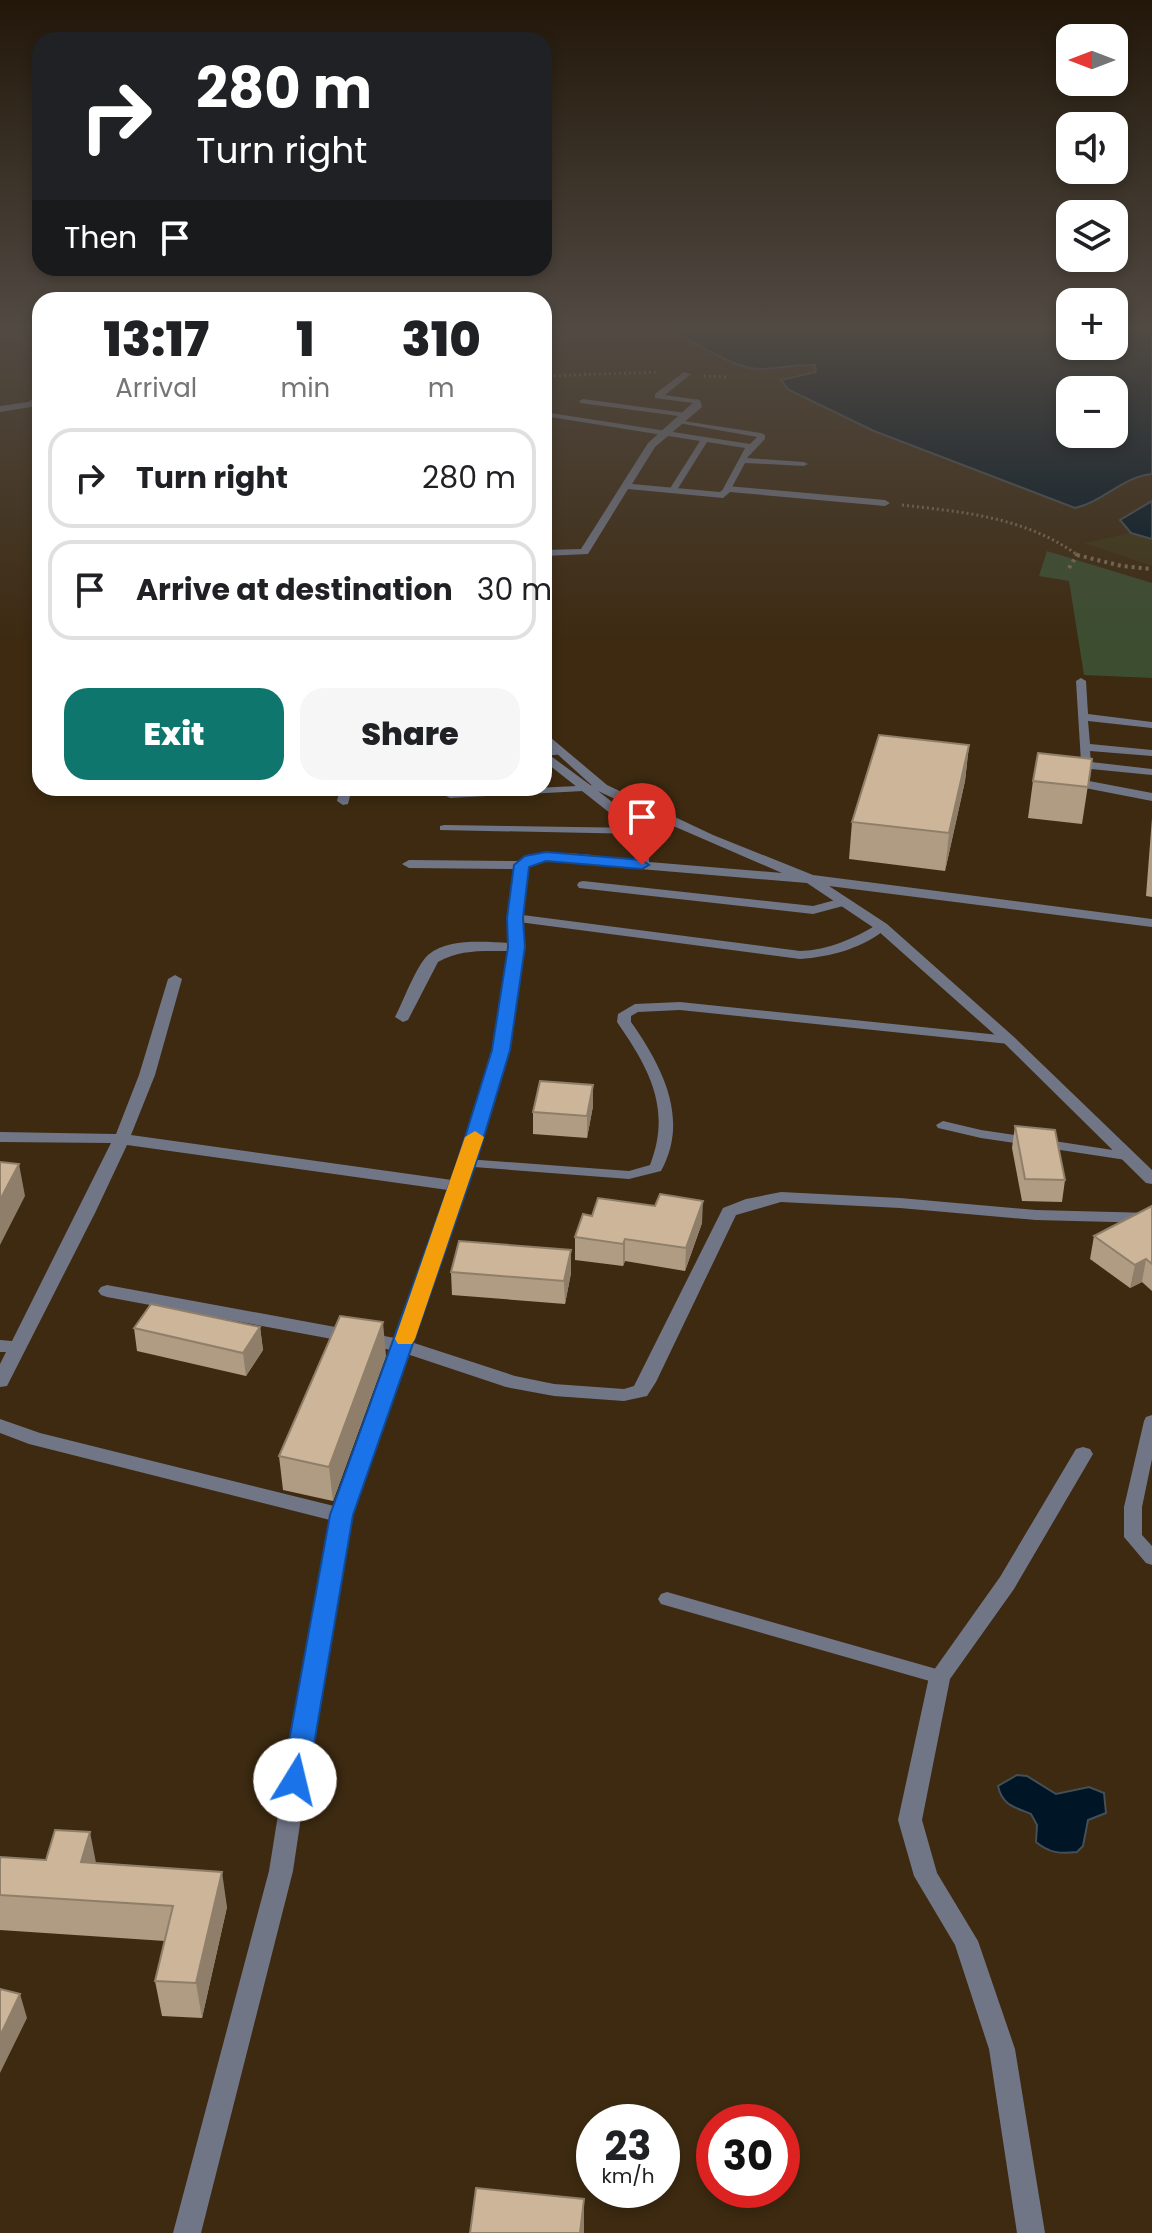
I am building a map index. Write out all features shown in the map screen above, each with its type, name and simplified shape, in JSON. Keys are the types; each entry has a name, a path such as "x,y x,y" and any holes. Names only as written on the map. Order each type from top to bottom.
{"street":[{"path":"552,553 584,552 651,445 662,434"},
{"path":"624,486 723,495 727,489 885,503"},
{"path":"552,755 602,788 671,821 810,879 882,927 1009,1040 1152,1179"},
{"path":"552,756 585,789 641,831"},
{"path":"1089,785 1152,797"},
{"path":"641,831 671,821"},
{"path":"641,831 642,865"},
{"path":"409,864 522,865 531,859 546,857 810,879 1152,923"},
{"path":"187,2233 281,1871 309,1690 341,1515 466,1163 501,1050 516,947 515,918 522,865"},
{"path":"403,1017 432,959 439,954 468,947 516,947"},
{"path":"0,1381 9,1346 122,1139 155,1054 175,979"},
{"path":"0,1137 122,1139 458,1186"},
{"path":"107,1291 403,1346 513,1382 554,1390 624,1395 640,1391 647,1382 729,1212 752,1203 781,1197 1036,1215 1152,1218"},
{"path":"0,1426 36,1439 341,1515"},
{"path":"1031,2233 1002,2049 966,1941 926,1876 910,1820 940,1677 1007,1583 1083,1454"}],"lane":[{"path":"681,434 752,447"},
{"path":"727,489 752,447 761,439 761,435 757,434"},
{"path":"673,490 705,439"},
{"path":"744,460 804,464"},
{"path":"1081,681 1085,765 1089,785"},
{"path":"1084,717 1152,725"},
{"path":"1084,747 1152,753"},
{"path":"1085,765 1152,772"},
{"path":"552,790 602,788"},
{"path":"444,828 641,831"},
{"path":"583,885 813,910 843,902"},
{"path":"515,918 800,955 823,955 882,927"},
{"path":"466,1163 629,1175 656,1168 666,1135 663,1092 650,1058 624,1022 625,1014 635,1008 680,1006 1009,1040"},
{"path":"943,1125 981,1134 1126,1156"},
{"path":"1152,1421 1133,1507 1133,1537 1152,1558"},
{"path":"667,1599 940,1677"}],"path":[{"path":"885,503 980,515 1057,537 1077,555 1122,566 1152,569"},
{"path":"1069,568 1077,555"}],"green space":[{"path":"1047,551 1152,583 1152,678 1084,675 1069,581 1039,576"}],"sand":[{"path":"1131,533 1152,539 1152,566 1084,543"}],"water":[{"path":"882,434 1056,434 1056,448 1128,448 1128,434 1152,434 1152,474 1132,479 1075,508"},
{"path":"1152,501 1152,539 1131,533 1120,520"},
{"path":"1017,1775 1027,1776 1056,1794 1089,1787 1104,1793 1106,1813 1088,1820 1083,1846 1077,1852 1055,1852 1036,1842 1037,1825 1031,1814 1006,1801 998,1786"}],"building":[{"path":"879,735 969,745 949,833 852,822"},
{"path":"1038,753 1092,759 1088,787 1033,781"},
{"path":"540,1081 593,1085 587,1116 533,1112"},
{"path":"1015,1126 1055,1130 1065,1180 1025,1179"},
{"path":"0,1162 19,1164 0,1200"},
{"path":"660,1194 703,1201 686,1248 625,1239 623,1244 575,1237 583,1214 592,1216 598,1198 655,1206"},
{"path":"1152,1206 1152,1264 1146,1259 1135,1265 1094,1236"},
{"path":"459,1241 571,1250 564,1281 451,1272"},
{"path":"151,1304 260,1327 243,1353 134,1328"},
{"path":"340,1316 383,1322 329,1467 279,1456"},
{"path":"55,1830 90,1832 81,1862 222,1872 196,1983 155,1981 173,1906 0,1895 0,1857 46,1860"},
{"path":"0,1989 20,1994 0,2036"},
{"path":"476,2188 576,2198 576,2208 583,2208 580,2233 470,2233"}],"slow traffic":[{"path":"405,1339 475,1137"}],"route":[{"path":"295,1780 341,1515 466,1163 501,1050 516,947 515,918 522,865 531,859 546,857 642,865"}]}
